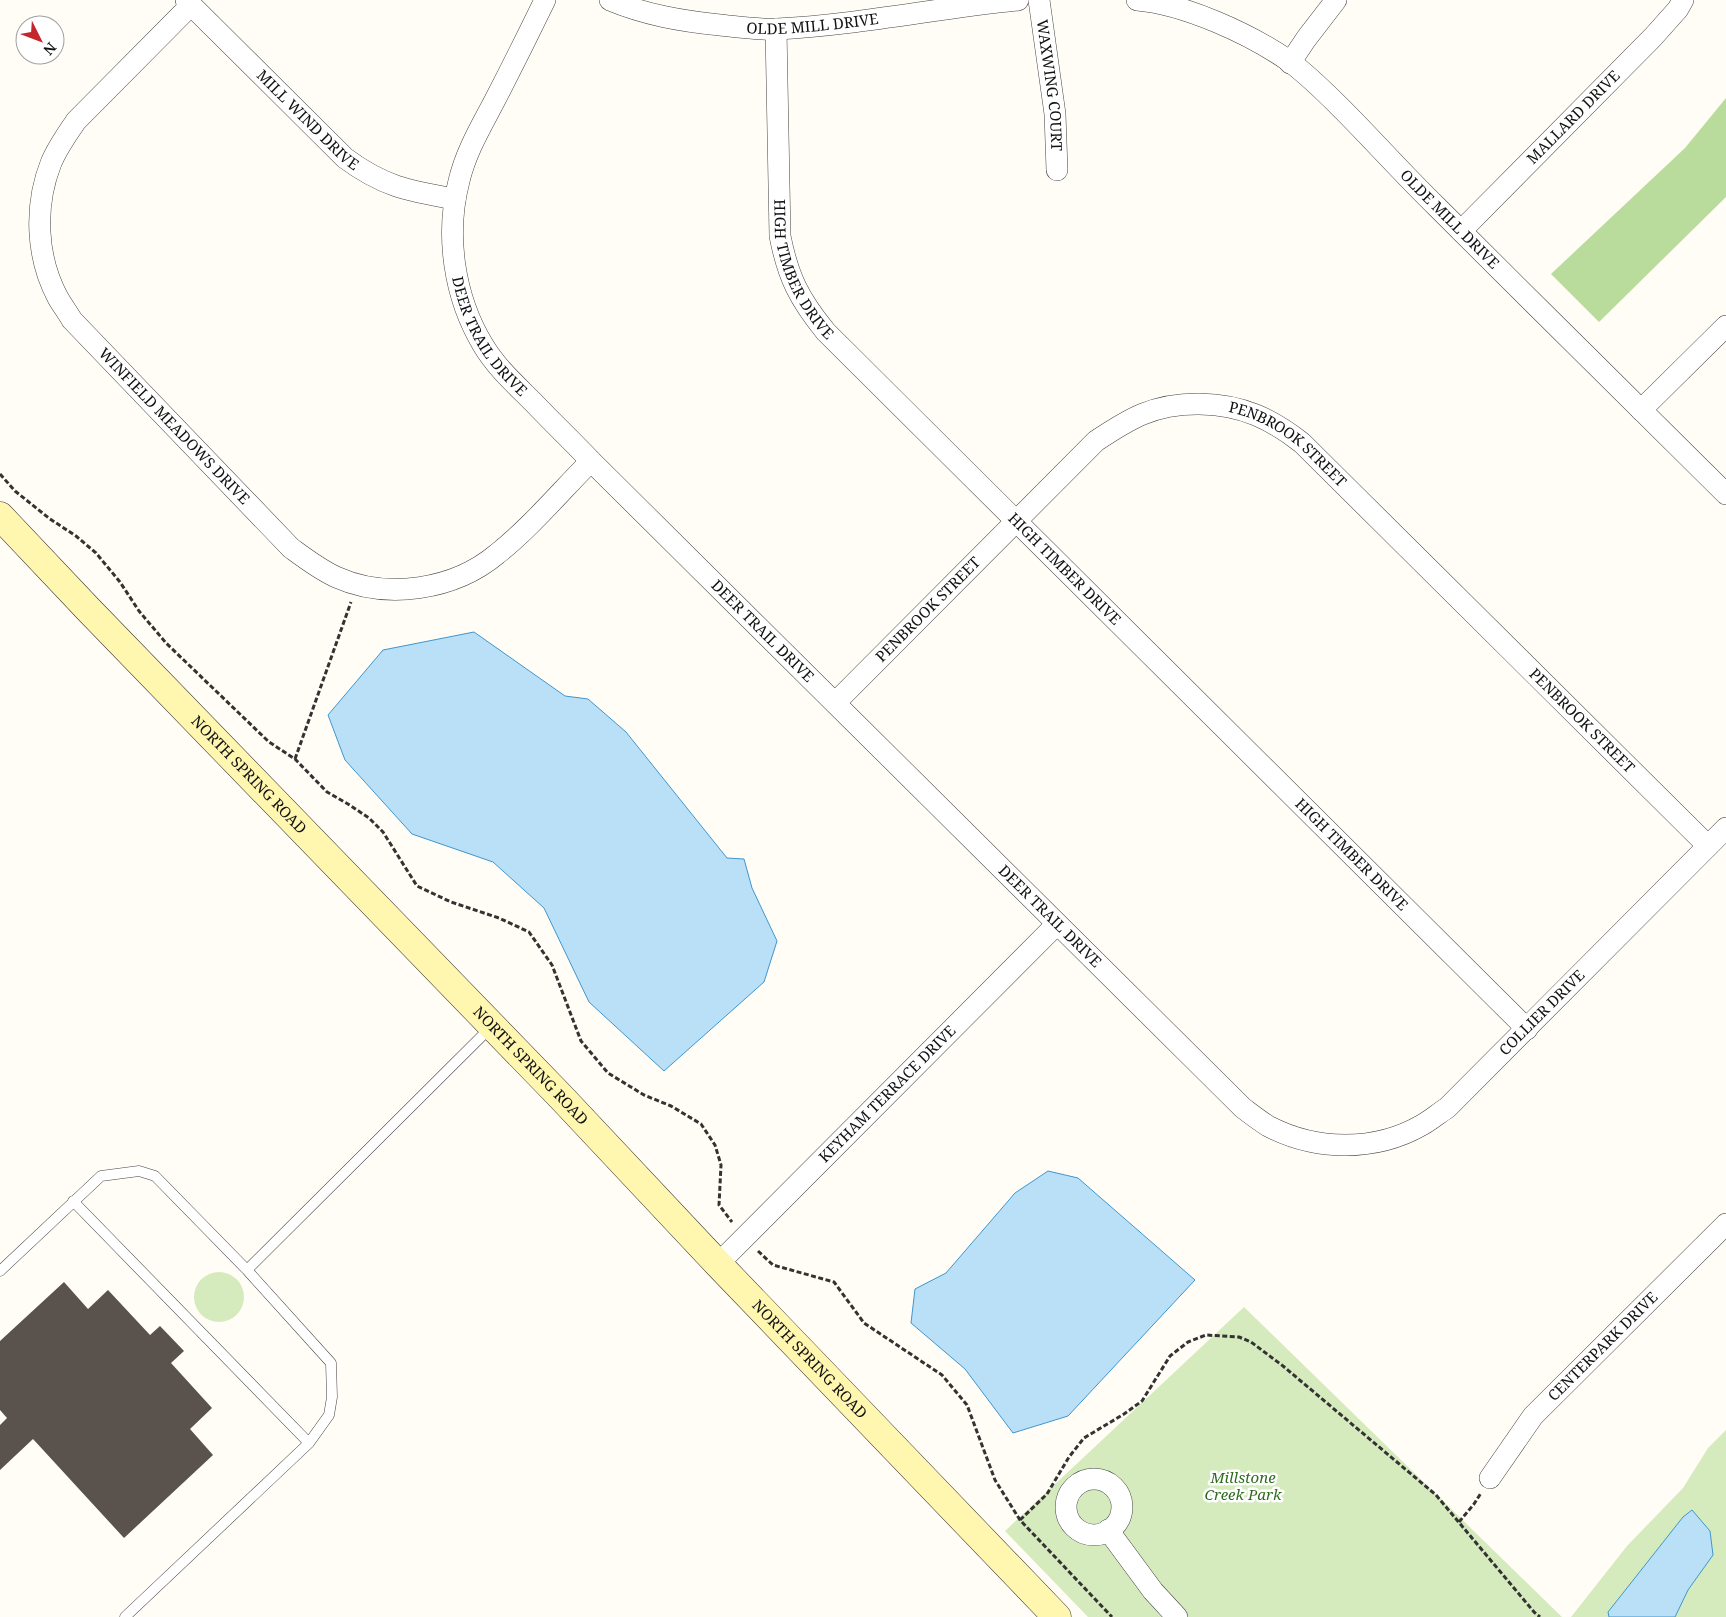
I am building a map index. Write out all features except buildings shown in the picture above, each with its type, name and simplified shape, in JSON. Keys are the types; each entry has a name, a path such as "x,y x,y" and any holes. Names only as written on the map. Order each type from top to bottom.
{"main road":[{"name":"NORTH SPRING ROAD","path":"0,516 491,1027 562,1098 718,1264 1058,1617"}],"street":[{"name":"DEER TRAIL DRIVE","path":"545,0 470,149 459,180 455,199 453,239 459,288 468,316 483,345 503,372 591,461 1243,1108 1268,1126 1295,1137 1330,1145"},
{"name":"OLDE MILL DRIVE","path":"610,0 626,7 677,21 750,29 776,29 875,20 914,7 1018,0"},
{"name":"WAXWING COURT","path":"1039,0 1055,114 1057,170"},
{"name":"OLDE MILL DRIVE","path":"1137,0 1177,8 1201,16 1237,32 1290,63 1330,97 1726,494"},
{"path":"1290,63 1336,0"},
{"name":"MALLARD DRIVE","path":"1461,230 1653,37 1678,9 1683,0"},
{"name":"MILL WIND DRIVE","path":"188,3 345,158 365,173 390,185 413,192 455,199"},
{"name":"WINFIELD MEADOWS DRIVE","path":"188,3 76,121 62,141 51,163 43,190 39,217 41,244 47,272 58,297 72,320 291,548 313,565 338,578 364,586 394,589 421,588 445,582 473,570 496,555 516,537 591,461"},
{"name":"HIGH TIMBER DRIVE","path":"776,29 780,236 785,262 796,290 809,311 826,332 1527,1029"},
{"path":"1641,410 1726,326"},
{"name":"PENBROOK STREET","path":"835,704 1096,442 1119,426 1144,414 1174,406 1201,404 1229,407 1255,414 1282,428 1302,443 1708,846"},
{"name":"COLLIER DRIVE","path":"1330,1145 1374,1143 1400,1135 1423,1125 1448,1108 1726,828"},
{"name":"KEYHAM TERRACE DRIVE","path":"718,1264 1057,924"},
{"name":"CENTERPARK DRIVE","path":"1490,1478 1533,1416 1726,1224"},
{"path":"1108,1530 1153,1591 1177,1617"}],"lane":[{"path":"246,1270 491,1027"},
{"path":"0,1271 101,1176 139,1171 155,1176 246,1270 331,1363 332,1397 329,1415 309,1443 125,1617"},
{"path":"73,1201 309,1443"}],"path":[{"path":"0,474 15,491 96,553 166,643 269,742 295,759 326,792 369,818 382,832 417,886 451,902 499,918 529,932 552,965 581,1041 608,1073 644,1095 671,1106 701,1124 715,1145 721,1164 720,1205 744,1238 773,1265 834,1282 864,1323 942,1375 967,1405 995,1480 1020,1520 1112,1617"},
{"path":"295,759 350,604 352,582"},
{"path":"1020,1520 1047,1494 1069,1456 1084,1438 1142,1401 1170,1356 1188,1342 1206,1335 1239,1337 1259,1348 1436,1494 1540,1617"},
{"path":"1459,1522 1474,1504 1490,1478"}],"green space":[{"path":"1726,98 1726,197 1599,322 1551,274 1685,148"},
{"path":"219,1272 229,1274 237,1279 242,1287 244,1297 242,1307 237,1315 229,1320 219,1322 209,1320 201,1315 196,1307 194,1297 196,1287 201,1279 209,1274"},
{"name":"Millstone Creek Park","path":"1244,1307 1562,1617 1088,1617 1005,1531"},
{"path":"1726,1430 1726,1617 1571,1617 1627,1546 1683,1488 1708,1448"}],"water":[{"path":"474,632 565,696 588,699 626,732 727,858 744,859 752,888 777,941 764,982 664,1071 589,1002 544,908 493,862 412,834 345,760 328,715 383,650"},
{"path":"1048,1171 1078,1178 1195,1280 1068,1416 1013,1433 965,1369 911,1323 915,1289 946,1273 1015,1193"},
{"path":"1692,1510 1710,1531 1713,1555 1688,1590 1675,1617 1609,1617 1608,1612 1683,1517"}]}
